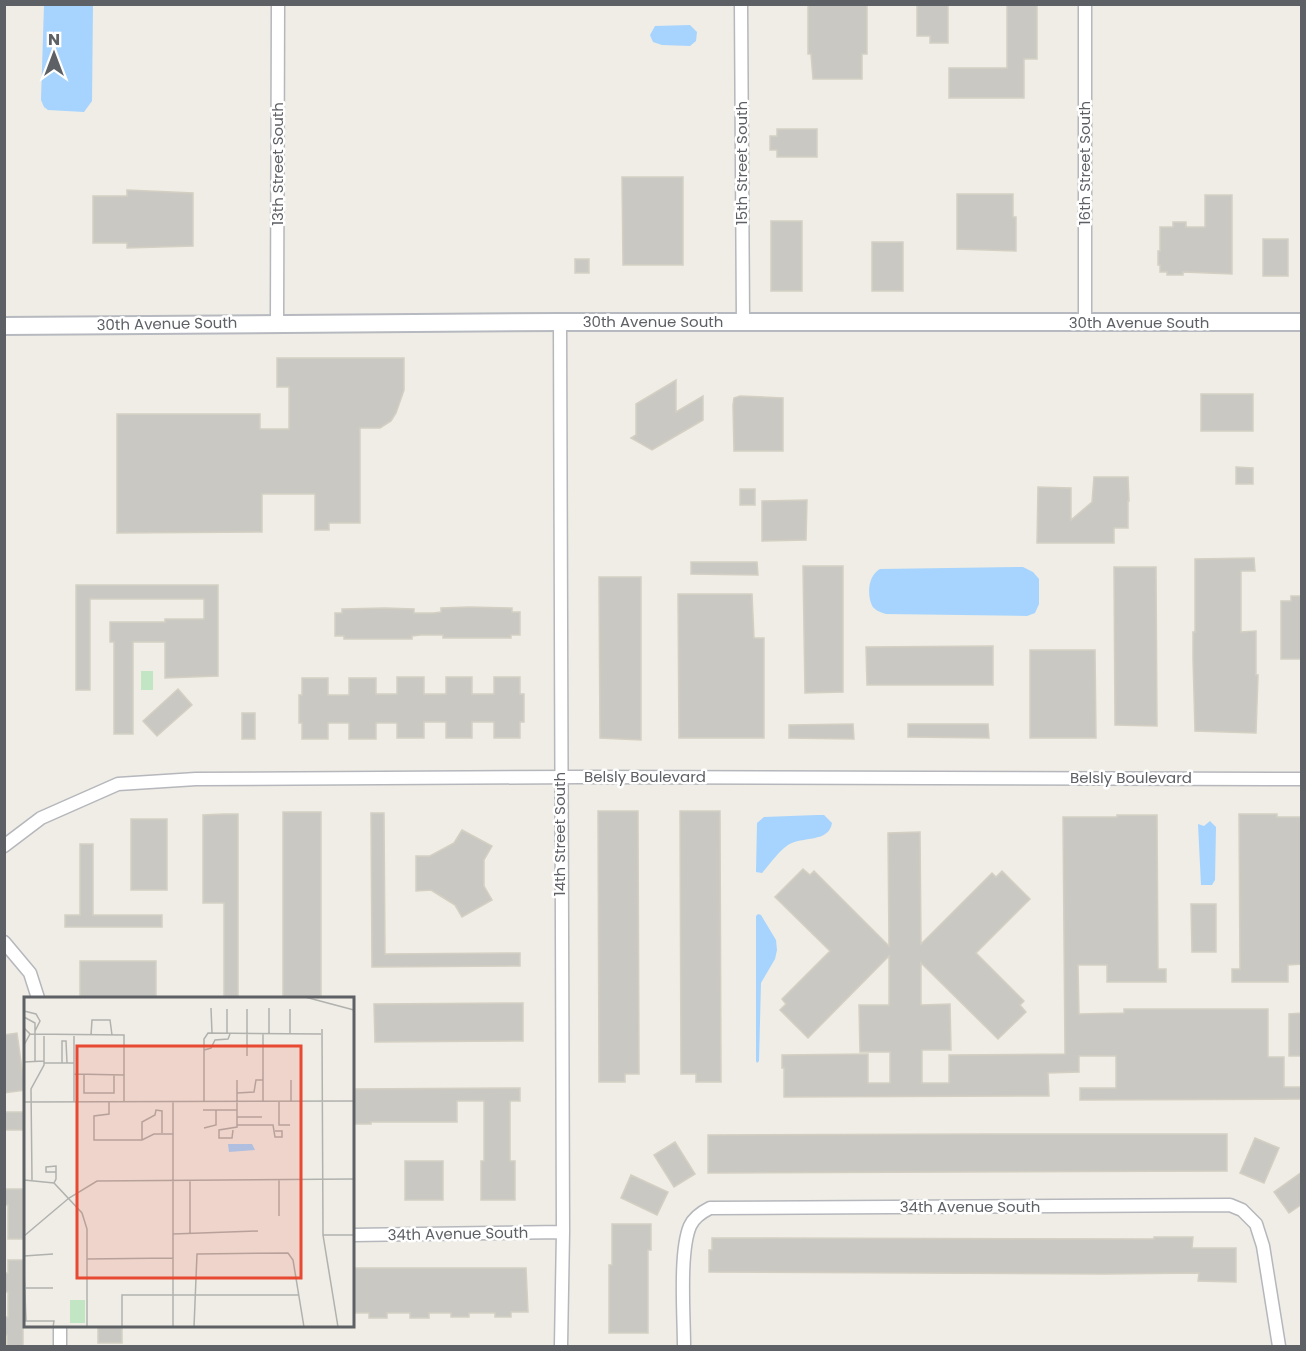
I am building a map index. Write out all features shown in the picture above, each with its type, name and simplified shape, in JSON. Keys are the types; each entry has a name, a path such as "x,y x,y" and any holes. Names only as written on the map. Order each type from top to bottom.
{"street":[{"name":"13th Street South","path":"277,323 278,4"},
{"name":"15th Street South","path":"741,4 743,322"},
{"name":"16th Street South","path":"1085,4 1085,322"},
{"name":"30th Avenue South","path":"4,326 560,322 1302,322"},
{"name":"14th Street South","path":"560,322 563,1233 561,1347"},
{"name":"Belsly Boulevard","path":"4,846 41,818 118,784 196,779 560,777 1302,779"},
{"path":"4,942 30,973 37,997"},
{"name":"34th Avenue South","path":"684,1347 686,1244 691,1225 699,1214 710,1208 1230,1205 1242,1210 1256,1224 1263,1246 1279,1347"},
{"name":"34th Avenue South","path":"354,1235 563,1233"},
{"path":"60,1327 60,1347"}],"green space":[{"path":"141,671 153,671 153,690 141,690"}],"water":[{"path":"44,5 93,5 92,101 84,112 48,110 41,100"},
{"path":"690,25 697,32 696,41 690,46 662,45 653,42 650,35 655,26"},
{"path":"1023,567 1033,572 1039,579 1039,604 1035,613 1027,616 886,614 877,610 871,603 869,589 871,579 880,569"},
{"path":"824,815 832,823 826,834 788,845 762,873 756,872 757,823 764,817"},
{"path":"1210,821 1216,827 1215,880 1212,885 1201,885 1198,824 1204,826"},
{"path":"761,915 776,940 777,950 775,959 761,983 759,1061 757,1063 756,916"}],"building":[{"path":"808,4 867,4 867,54 862,54 862,79 813,79 811,54 808,54"},
{"path":"917,4 948,4 948,43 930,43 930,36 917,36"},
{"path":"1007,4 1037,4 1037,59 1024,59 1024,98 949,98 949,68 1007,68"},
{"path":"777,129 817,129 817,157 777,157 777,150 770,150 770,136 777,136"},
{"path":"622,177 683,177 683,265 623,265"},
{"path":"127,190 193,193 193,246 127,248 127,243 93,243 93,196 127,196"},
{"path":"957,194 1013,194 1016,251 957,249"},
{"path":"1205,195 1232,195 1232,274 1183,272 1183,275 1167,275 1167,272 1160,272 1158,251 1160,251 1160,227 1173,227 1173,222 1186,222 1186,227 1205,227"},
{"path":"771,221 802,221 802,291 771,291"},
{"path":"1263,239 1288,239 1288,276 1263,276"},
{"path":"872,242 903,242 903,291 872,291"},
{"path":"575,259 589,259 589,273 575,273"},
{"path":"277,358 404,358 404,390 391,421 380,428 360,428 360,523 329,523 329,530 315,530 315,494 262,494 262,532 117,533 117,414 260,414 260,429 289,429 289,387 277,387"},
{"path":"676,380 676,412 703,396 703,420 652,450 631,438 636,435 636,404"},
{"path":"1201,394 1253,394 1253,431 1201,431"},
{"path":"740,396 783,398 783,451 734,451 733,405 734,398"},
{"path":"1236,467 1253,468 1253,484 1236,484"},
{"path":"1094,477 1128,477 1128,528 1114,528 1114,543 1037,543 1038,487 1071,488 1071,520 1092,502"},
{"path":"740,489 755,489 755,505 740,505"},
{"path":"807,500 806,540 762,541 762,501"},
{"path":"1254,558 1255,571 1241,571 1241,632 1256,631 1256,675 1258,675 1256,733 1195,731 1193,632 1195,632 1195,559"},
{"path":"691,562 757,562 758,575 691,574"},
{"path":"803,566 843,566 843,692 805,693"},
{"path":"1114,567 1156,567 1157,726 1115,725"},
{"path":"599,577 641,577 641,740 600,738"},
{"path":"76,585 218,585 218,676 165,678 165,642 133,642 133,734 114,734 114,642 110,642 110,622 204,619 204,599 90,599 90,690 76,690"},
{"path":"678,594 752,594 754,638 764,638 764,738 679,738"},
{"path":"1291,596 1302,596 1302,659 1281,659 1281,601 1291,601"},
{"path":"441,608 512,608 512,612 520,612 520,635 511,635 511,638 443,638 443,635 421,635 412,636 412,639 344,639 344,636 335,636 335,613 342,613 342,609 414,609 414,613 434,613 441,612"},
{"path":"993,646 993,685 867,685 866,647"},
{"path":"1030,650 1095,650 1096,738 1030,738"},
{"path":"397,677 424,677 424,694 446,694 446,677 472,677 472,694 494,694 494,677 520,677 520,694 524,694 524,722 520,722 520,738 494,738 494,722 472,722 472,738 446,738 446,722 424,722 424,738 397,738 397,723 376,723 376,739 349,739 349,723 328,723 328,739 302,739 302,723 299,723 299,695 302,695 302,678 328,678 328,695 349,695 349,678 376,678 376,694 397,694"},
{"path":"178,689 192,705 157,736 143,721"},
{"path":"242,713 255,713 255,739 242,739"},
{"path":"853,724 854,739 789,738 789,725"},
{"path":"908,724 988,724 989,738 908,737"},
{"path":"598,811 638,811 639,1074 625,1074 625,1082 599,1082"},
{"path":"680,811 720,811 721,1082 696,1082 696,1074 681,1074"},
{"path":"283,812 321,812 321,997 283,997"},
{"path":"371,813 384,813 385,954 520,953 520,966 372,967"},
{"path":"238,814 238,997 224,997 224,903 203,903 203,815"},
{"path":"1239,814 1277,814 1277,817 1302,817 1302,964 1288,965 1288,982 1232,982 1232,969 1240,969"},
{"path":"1117,815 1157,815 1158,969 1166,969 1166,982 1107,982 1107,965 1078,965 1079,1014 1124,1013 1124,1009 1268,1009 1268,1057 1284,1057 1284,1087 1302,1087 1302,1099 1080,1100 1080,1088 1116,1088 1116,1056 1079,1056 1079,1072 1048,1073 1049,1096 784,1097 782,1055 868,1054 868,1083 890,1083 890,1052 860,1052 859,1005 889,1005 889,956 808,1038 780,1010 786,1004 782,999 830,951 775,897 803,869 810,875 814,871 889,946 888,833 920,832 921,944 992,873 996,877 1002,871 1030,899 976,953 1024,1001 1020,1005 1026,1012 998,1039 921,963 921,1005 950,1004 951,1050 922,1050 922,1083 949,1083 949,1055 1065,1054 1063,817 1117,817"},
{"path":"131,819 167,819 167,890 131,890"},
{"path":"462,830 492,846 484,860 484,886 492,900 462,917 455,905 431,890 416,891 416,856 430,856 454,843"},
{"path":"80,844 93,844 93,915 162,915 162,927 65,927 65,915 80,915"},
{"path":"1191,904 1216,904 1216,952 1192,952"},
{"path":"80,961 156,961 156,997 80,997"},
{"path":"523,1003 523,1041 375,1042 374,1004"},
{"path":"1302,1013 1302,1056 1289,1056 1289,1014"},
{"path":"17,1033 24,1090 4,1093 4,1035"},
{"path":"520,1088 520,1101 510,1101 510,1161 515,1161 515,1200 481,1200 481,1161 484,1161 484,1101 457,1101 457,1122 354,1124 354,1089"},
{"path":"4,1112 24,1112 24,1130 4,1130"},
{"path":"1227,1134 1227,1171 708,1173 708,1135"},
{"path":"1255,1138 1279,1148 1264,1183 1240,1173"},
{"path":"675,1142 695,1174 674,1187 654,1155"},
{"path":"405,1161 443,1161 443,1200 405,1200"},
{"path":"1302,1172 1302,1204 1289,1213 1274,1192"},
{"path":"631,1175 668,1192 657,1215 621,1198"},
{"path":"4,1189 23,1189 23,1239 8,1239 8,1205 4,1205"},
{"path":"612,1224 651,1224 651,1250 648,1250 648,1333 609,1333 609,1265 612,1265"},
{"path":"1154,1237 1193,1237 1192,1248 1236,1248 1236,1282 1198,1281 1199,1273 709,1272 709,1250 712,1250 712,1238 1154,1239"},
{"path":"8,1260 23,1260 23,1347 7,1347 7,1335 4,1335 4,1317 8,1317 8,1292 4,1292 4,1273 8,1273"},
{"path":"354,1268 526,1268 528,1312 511,1312 511,1317 495,1317 495,1313 469,1313 469,1317 451,1317 451,1313 429,1313 429,1318 410,1318 410,1313 387,1313 387,1318 369,1318 369,1313 354,1313"},
{"path":"98,1327 122,1327 122,1343 98,1343"}]}
